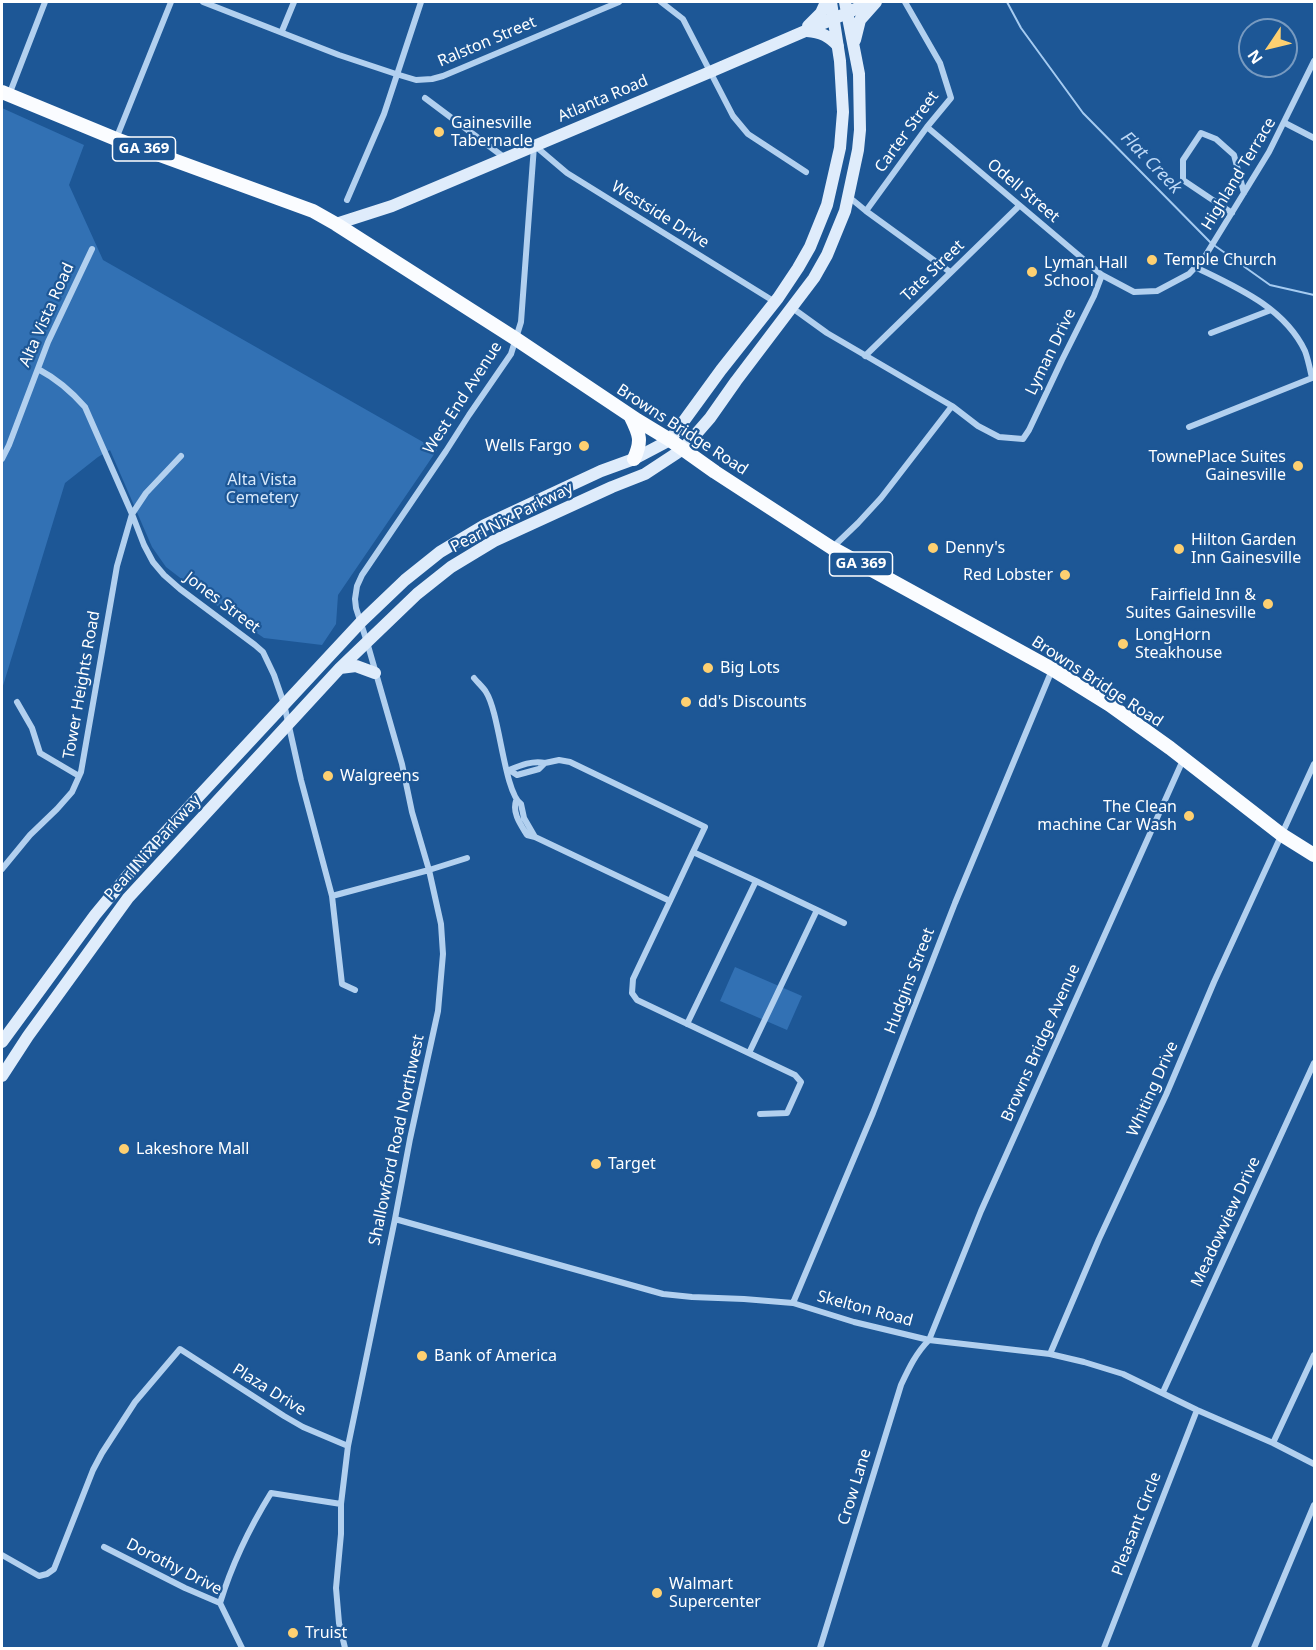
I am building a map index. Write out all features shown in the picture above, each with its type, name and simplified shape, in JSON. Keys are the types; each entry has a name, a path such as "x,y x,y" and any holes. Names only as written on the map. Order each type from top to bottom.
{"main road":[{"path":"803,31 821,13 826,2"},
{"name":"Pearl Nix Parkway","path":"2,1042 90,922 147,852 361,622 405,580 440,552 485,525 601,471 634,459 670,440 775,302 798,268 810,247 831,193 840,148 843,112 838,46 831,2"},
{"name":"Atlanta Road","path":"336,224 392,206 503,156 710,72 834,18 846,7 870,2"},
{"path":"854,47 860,20 876,2"},
{"name":"Pearl Nix Parkway","path":"2,1076 28,1036 128,898 340,668 417,594 451,567 494,541 645,474 683,449 710,418 814,278 845,211 860,130 859,74 846,7"},
{"path":"803,31 820,32 838,46"},
{"name":"Browns Bridge Road","path":"5,93 116,139 313,210 516,339 832,548 1052,669 1110,705 1282,835 1314,855"},
{"path":"631,417 640,438 634,459"},
{"path":"340,668 356,666 375,673"}],"street":[{"path":"5,93 45,2"},
{"path":"116,139 171,2"},
{"name":"Ralston Street","path":"203,2 339,55 416,80 443,76 619,2"},
{"path":"282,32 294,2"},
{"path":"347,200 384,114 421,2"},
{"path":"661,2 683,19 733,116 748,134 806,172"},
{"name":"Carter Street","path":"866,211 951,98 940,63 905,2"},
{"name":"Highland Terrace","path":"1102,275 1134,292 1157,291 1189,274 1204,258 1244,194 1285,123 1314,61"},
{"path":"425,98 503,156"},
{"path":"1285,123 1314,138"},
{"name":"Odell Street","path":"927,127 1102,275"},
{"path":"1232,213 1184,180 1183,160 1202,133 1216,138 1234,155 1244,194"},
{"name":"Westside Drive","path":"534,145 567,173 775,302"},
{"name":"West End Avenue","path":"367,642 355,599 362,575 512,354 521,322 534,145"},
{"path":"849,197 950,272"},
{"name":"Tate Street","path":"865,356 1019,206"},
{"name":"Alta Vista Road","path":"2,459 55,326 92,249"},
{"path":"1189,428 1313,378 1305,352 1289,326 1245,292 1195,267"},
{"name":"Lyman Drive","path":"952,406 978,426 999,437 1023,439 1094,296 1102,275"},
{"path":"791,308 827,333 952,406 881,498 832,548"},
{"path":"1212,333 1270,310"},
{"name":"Jones Street","path":"38,369 56,379 85,407 153,562 164,575 263,652 284,704 332,896 342,984 355,990"},
{"name":"Tower Heights Road","path":"2,869 30,835 72,792 79,776 117,566 132,514 146,493 181,456"},
{"name":"Shallowford Road Northwest","path":"345,1648 339,1623 336,1588 341,1504 348,1446 438,1011 443,954 441,924 429,870 367,642"},
{"name":"Hudgins Street","path":"793,1303 873,1113 955,903 1052,669"},
{"path":"474,678 486,693 491,704 516,801 514,805 527,835 670,901"},
{"path":"17,702 32,728 40,753 79,776"},
{"name":"Browns Bridge Avenue","path":"929,1340 981,1211 1183,759"},
{"path":"509,771 517,775 559,760 570,762 705,827 633,979 632,993 637,1000 795,1075 801,1082 788,1113 760,1114"},
{"path":"509,771 514,767 537,761 545,764"},
{"path":"526,764 528,772"},
{"name":"Whiting Drive","path":"1050,1354 1099,1239 1314,764"},
{"path":"693,852 844,923"},
{"path":"332,896 467,858"},
{"path":"687,1024 756,881"},
{"path":"749,1053 816,910"},
{"name":"Meadowview Drive","path":"1163,1392 1314,1063"},
{"name":"Skelton Road","path":"395,1219 663,1294 692,1298 793,1303 854,1322 929,1340 1050,1354 1084,1362 1123,1374 1314,1464"},
{"name":"Crow Lane","path":"820,1648 901,1385 915,1357 929,1340"},
{"name":"Plaza Drive","path":"2,1555 39,1576 54,1569 93,1470 102,1453 135,1402 180,1349 295,1423 348,1446"},
{"path":"1273,1443 1314,1355"},
{"name":"Pleasant Circle","path":"1104,1648 1197,1410"},
{"path":"220,1603 236,1559 271,1492 341,1504"},
{"path":"1254,1648 1314,1504"},
{"name":"Dorothy Drive","path":"104,1547 220,1603 242,1648"}],"green space":[{"name":"Alta Vista Cemetery","path":"2,108 84,145 69,185 103,260 437,450 338,595 336,624 322,645 264,638 166,567 152,547 110,450 65,483 2,689"},
{"path":"735,967 802,996 787,1030 720,1001"}],"waterway":[{"name":"Flat Creek","path":"1007,2 1021,28 1083,113 1211,243 1270,285 1314,295"}],"place":[{"name":"Gainesville Tabernacle","path":"439,132"},
{"name":"Temple Church","path":"1152,260"},
{"name":"Lyman Hall School","path":"1032,272"},
{"name":"Wells Fargo","path":"584,446"},
{"name":"TownePlace Suites Gainesville","path":"1298,466"},
{"name":"Denny's","path":"933,548"},
{"name":"Hilton Garden Inn Gainesville","path":"1179,549"},
{"name":"Red Lobster","path":"1065,575"},
{"name":"Fairfield Inn & Suites Gainesville","path":"1268,604"},
{"name":"LongHorn Steakhouse","path":"1123,644"},
{"name":"Big Lots","path":"708,668"},
{"name":"dd's Discounts","path":"686,702"},
{"name":"Walgreens","path":"328,776"},
{"name":"The Clean machine Car Wash","path":"1189,816"},
{"name":"Lakeshore Mall","path":"124,1149"},
{"name":"Target","path":"596,1164"},
{"name":"Bank of America","path":"422,1356"},
{"name":"Walmart Supercenter","path":"657,1593"},
{"name":"Truist","path":"293,1633"}]}
